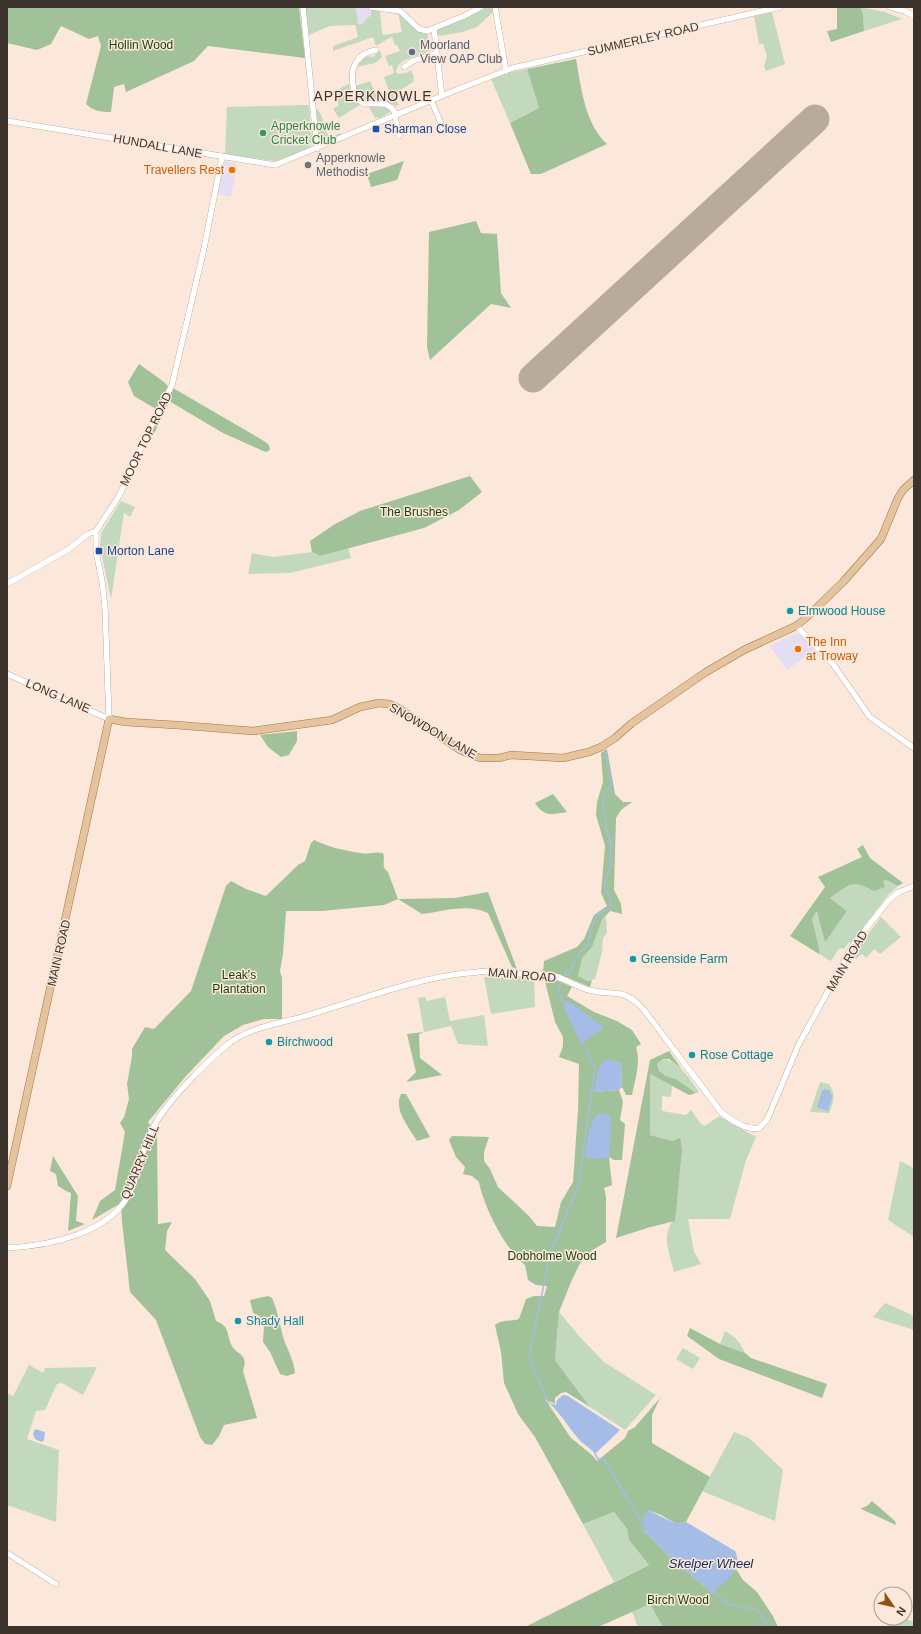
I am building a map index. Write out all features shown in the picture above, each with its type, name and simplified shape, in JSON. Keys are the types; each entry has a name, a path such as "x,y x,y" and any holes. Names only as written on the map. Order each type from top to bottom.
{"main road":[{"name":"SNOWDON LANE","path":"109,719 126,722 253,731 332,720 360,708 379,703 389,704 400,709 460,750 480,758 499,758 511,755 563,758 582,754 601,747 673,694 706,672 744,650 796,626 826,600 881,538 898,498 903,490 914,480"},
{"name":"MAIN ROAD","path":"7,1186 109,719"}],"street":[{"path":"303,7 317,149"},
{"path":"372,7 400,11 419,29 427,30 434,29 481,7"},
{"path":"495,7 506,71"},
{"name":"SUMMERLEY ROAD","path":"506,71 780,7"},
{"path":"890,7 905,11 914,16"},
{"path":"434,29 442,96"},
{"path":"373,52 367,52 359,58 352,69 355,94 363,103 388,105 393,109 399,136"},
{"path":"404,67 412,61 437,53"},
{"name":"HUNDALL LANE","path":"7,120 274,165 317,149 431,100 506,71"},
{"path":"431,100 443,128"},
{"name":"MOOR TOP ROAD","path":"96,531 119,496 153,422 172,386 176,374 222,157"},
{"path":"7,584 69,549 88,534 96,531 96,551 105,607 109,719"},
{"path":"796,626 833,664 870,717 914,748"},
{"name":"LONG LANE","path":"7,674 109,719"},
{"name":"MAIN ROAD","path":"248,1032 339,1006 372,994 440,976 489,971 562,979 591,991 622,994 630,997 644,1010 721,1112 749,1128 759,1128 767,1120 798,1046 853,945 888,900 899,892 914,886"},
{"name":"QUARRY HILL","path":"7,1248 30,1247 60,1240 91,1229 119,1210 129,1194 153,1129 164,1112 190,1080 227,1045 248,1032"},
{"path":"7,1553 56,1584"}],"shaded area":[{"path":"356,7 371,9 371,16 368,17 362,24 358,25"},
{"path":"224,161 237,164 231,197 217,194"},
{"path":"795,634 801,634 820,652 816,656 809,654 787,670 769,646"}],"green space":[{"name":"Hollin Wood","path":"7,7 299,7 305,58 208,46 194,61 126,92 124,84 114,87 111,112 94,110 86,104 101,46 98,36 89,39 61,26 51,44 37,50 7,43"},
{"path":"305,7 345,7 347,9 349,7 356,7 358,24 362,24 368,17 371,16 371,9 380,11 382,33 384,35 402,32 398,13 400,13 427,33 431,48 430,50 426,53 405,60 398,67 396,72 398,74 406,73 411,70 414,77 413,82 393,95 399,105 396,106 390,103 362,98 355,86 370,81 377,97 389,91 384,77 394,73 392,65 389,66 385,56 400,51 397,45 395,45 392,37 376,46 373,37 333,51 333,46 358,37 355,25 330,26 309,35"},
{"path":"483,7 494,7 495,10 477,27 463,32 439,36 436,31 437,29"},
{"path":"837,7 860,7 863,14 864,31 831,42 827,31 837,29"},
{"path":"860,7 885,12 902,19 864,31 863,14"},
{"path":"772,12 785,64 766,71 764,66 767,56 763,44 759,44 754,16"},
{"path":"380,50 382,57 375,63 357,67 365,56 373,57"},
{"path":"576,59 582,93 589,116 600,136 607,144 541,174 531,174 510,123 539,108 527,69"},
{"path":"527,69 539,108 510,123 491,79 511,72"},
{"path":"349,84 352,97 360,105 339,118 333,109 339,105 332,92"},
{"name":"Apperknowle Cricket Club","path":"309,105 312,140 310,146 304,151 275,161 225,155 227,107"},
{"path":"369,107 385,107 389,109 390,112 379,119 378,117 375,118"},
{"path":"316,108 321,115 328,135 331,138 340,133 342,135 324,142 319,140"},
{"path":"404,161 397,180 371,187 367,174"},
{"path":"476,221 481,233 497,234 501,293 511,308 491,304 430,360 427,347 429,232"},
{"path":"139,364 164,382 173,392 173,388 264,441 269,445 270,450 266,452 223,433 169,401 154,434 152,433 161,412 134,396 128,382"},
{"name":"The Brushes","path":"470,476 482,492 459,510 424,528 320,556 312,552 310,541 335,524 360,511"},
{"path":"121,501 135,507 130,517 124,513 111,599 100,546 101,533"},
{"path":"348,548 351,558 290,573 248,574 252,553 273,557 312,552 320,556"},
{"path":"297,731 297,741 289,755 281,757 268,747 260,735"},
{"path":"607,749 615,794 623,802 632,802 621,810 616,818 614,890 621,904 622,914 610,911 602,920 592,947 582,958 578,976 588,981 592,980 590,987 559,974 543,972 544,961 577,947 584,939 594,915 607,906 601,893 605,846 596,815 597,802 603,782 601,753"},
{"path":"553,794 567,812 549,814 542,811 535,803"},
{"name":"Leak's Plantation","path":"314,840 331,847 349,851 383,853 384,868 388,872 398,899 384,905 322,911 286,911 283,954 280,971 282,978 282,1019 264,1019 243,1025 224,1036 186,1076 148,1122 157,1135 158,1224 172,1222 167,1231 165,1250 195,1279 210,1301 216,1321 224,1325 233,1348 243,1357 243,1371 257,1418 224,1425 219,1436 212,1445 205,1444 200,1437 156,1320 130,1292 121,1203 92,1220 100,1201 115,1190 125,1132 120,1123 124,1117 129,1099 127,1084 132,1049 145,1027 154,1029 191,991 226,886 231,881 246,889 266,896 298,865 305,861 311,843"},
{"path":"863,845 870,858 903,883 898,886 886,880 883,881 885,887 874,891 855,884 847,886 830,898 847,911 825,942 817,911 812,919 819,947 819,954 790,936 825,887 818,877 862,857 857,849"},
{"path":"886,880 898,886 889,894 851,943 849,942 844,949 841,948 838,950 831,961 819,954 819,947 812,919 818,910 825,941 847,911 830,898 847,886 855,884 874,891 882,881"},
{"path":"488,892 517,969 512,967 488,913 480,910 464,908 422,914 398,899 455,898"},
{"path":"606,917 607,933 603,938 602,952 595,979 588,981 578,976 578,971 582,958 592,947 602,920"},
{"path":"881,917 901,937 880,954 874,949 866,958 862,954 856,959 852,955"},
{"path":"484,977 534,978 535,1007 491,1014"},
{"path":"544,977 556,980 572,987 567,996 594,1012 617,1021 632,1030 641,1044 636,1047 638,1065 632,1095 626,1095 622,1087 621,1063 596,1092 619,1090 623,1102 620,1120 625,1124 622,1160 614,1160 609,1157 612,1185 604,1188 606,1197 606,1242 591,1251 579,1265 559,1312 555,1360 590,1407 566,1392 561,1393 555,1398 555,1404 545,1399 571,1438 597,1461 625,1438 628,1431 635,1427 660,1398 652,1415 652,1443 710,1477 686,1522 676,1524 661,1515 648,1510 644,1531 670,1557 712,1593 736,1569 743,1580 757,1592 773,1616 778,1627 663,1627 650,1604 598,1627 525,1627 649,1565 629,1540 627,1529 614,1512 583,1524 535,1437 518,1414 504,1383 501,1352 495,1325 501,1322 519,1319 526,1299 534,1296 544,1296 547,1286 536,1285 528,1280 525,1265 503,1239 490,1215 481,1192 479,1182 472,1176 463,1174 465,1167 456,1157 449,1140 452,1136 489,1137 484,1152 484,1161 490,1169 498,1187 529,1216 537,1226 555,1227 561,1202 573,1182 578,1110 579,1064 559,1057 563,1046 563,1037 555,1022"},
{"path":"425,997 427,1001 445,997 450,1021 484,1015 488,1046 458,1044 451,1026 424,1032 418,998"},
{"path":"424,1032 419,1034 420,1058 442,1075 406,1082 416,1072 407,1034"},
{"path":"669,1051 681,1068 669,1059 662,1059 657,1064 659,1071 666,1076 676,1079 696,1093 689,1095 650,1074 650,1135 673,1141 680,1138 682,1149 675,1221 616,1238 650,1060"},
{"path":"661,1059 673,1062 678,1066 688,1076 699,1092 696,1093 676,1079 666,1076 659,1071 657,1064"},
{"path":"650,1074 672,1086 671,1097 662,1096 662,1111 686,1115 691,1110 701,1124 705,1126 719,1116 756,1137 746,1160 730,1219 688,1219 694,1252 701,1264 674,1272 667,1239 669,1227 673,1221 673,1141 650,1135"},
{"path":"820,1082 829,1084 833,1091 833,1101 829,1113 810,1112"},
{"path":"401,1094 406,1094 430,1137 417,1141 400,1112 399,1100"},
{"path":"53,1156 78,1196 76,1221 85,1224 68,1231 71,1193 58,1186 56,1174 50,1171"},
{"path":"900,1161 914,1168 914,1237 888,1220"},
{"path":"268,1296 272,1298 274,1303 284,1340 293,1364 295,1373 287,1376 280,1374 270,1352 263,1342 264,1325 259,1316 253,1313 250,1300"},
{"path":"885,1303 914,1316 914,1330 873,1317"},
{"path":"559,1312 604,1362 656,1395 625,1430 590,1407 555,1360"},
{"path":"690,1328 720,1344 745,1353 751,1358 827,1384 822,1398 719,1359 687,1336"},
{"path":"725,1331 737,1340 745,1353 720,1344"},
{"path":"683,1348 700,1358 693,1369 676,1359"},
{"path":"29,1365 43,1373 45,1368 97,1367 83,1395 62,1383 57,1384 45,1410 36,1411 27,1439 59,1450 56,1522 7,1505 7,1393 13,1396"},
{"path":"734,1432 749,1438 783,1470 775,1521 702,1491"},
{"path":"872,1501 895,1521 896,1525 861,1509"},
{"path":"614,1512 627,1529 629,1540 649,1565 614,1582 583,1524"},
{"path":"650,1604 663,1627 638,1627 632,1612"},
{"path":"914,1622 914,1627 888,1626 913,1626"}],"water":[{"path":"568,1001 604,1027 581,1044 563,1007 565,1002"},
{"path":"606,1059 621,1063 622,1087 619,1090 596,1092 594,1090 598,1073 603,1061"},
{"path":"825,1089 830,1091 832,1097 828,1111 817,1107 822,1091"},
{"path":"603,1112 611,1118 609,1157 600,1159 587,1158 585,1155 588,1136 594,1118"},
{"path":"563,1395 568,1396 620,1430 595,1454 579,1439 549,1403 556,1405 557,1400"},
{"path":"35,1429 45,1432 44,1440 42,1442 35,1439 33,1434"},
{"name":"Skelper Wheel","path":"648,1510 676,1524 686,1522 735,1551 737,1564 732,1575 712,1593 670,1557 644,1531 643,1518"}],"waterway":[{"path":"563,977 570,973 576,957 588,945 591,928 597,915 605,910 612,910 610,897 605,888 605,882 611,864 611,845 605,824 606,817 603,807 604,797 611,784 605,751"},
{"path":"561,980 559,993 565,1006"},
{"path":"549,1403 529,1358 550,1254 579,1184 595,1068 582,1042"},
{"path":"595,1454 598,1459 604,1459 645,1528"},
{"path":"712,1590 728,1604 758,1610 769,1627"}],"runway":[{"path":"533,378 815,119"}],"place":[{"name":"Moorland View OAP Club","path":"412,52"},
{"name":"Sharman Close","path":"376,129"},
{"name":"Apperknowle Cricket Club","path":"263,133"},
{"name":"Apperknowle Methodist","path":"308,165"},
{"name":"Travellers Rest","path":"232,170"},
{"name":"Morton Lane","path":"99,551"},
{"name":"Elmwood House","path":"790,611"},
{"name":"The Inn at Troway","path":"798,649"},
{"name":"Greenside Farm","path":"633,959"},
{"name":"Birchwood","path":"269,1042"},
{"name":"Rose Cottage","path":"692,1055"},
{"name":"Shady Hall","path":"238,1321"}],"district":[{"name":"APPERKNOWLE","path":"373,96"}],"park label":[{"name":"Dobholme Wood","path":"552,1256"},
{"name":"Birch Wood","path":"678,1600"}]}
